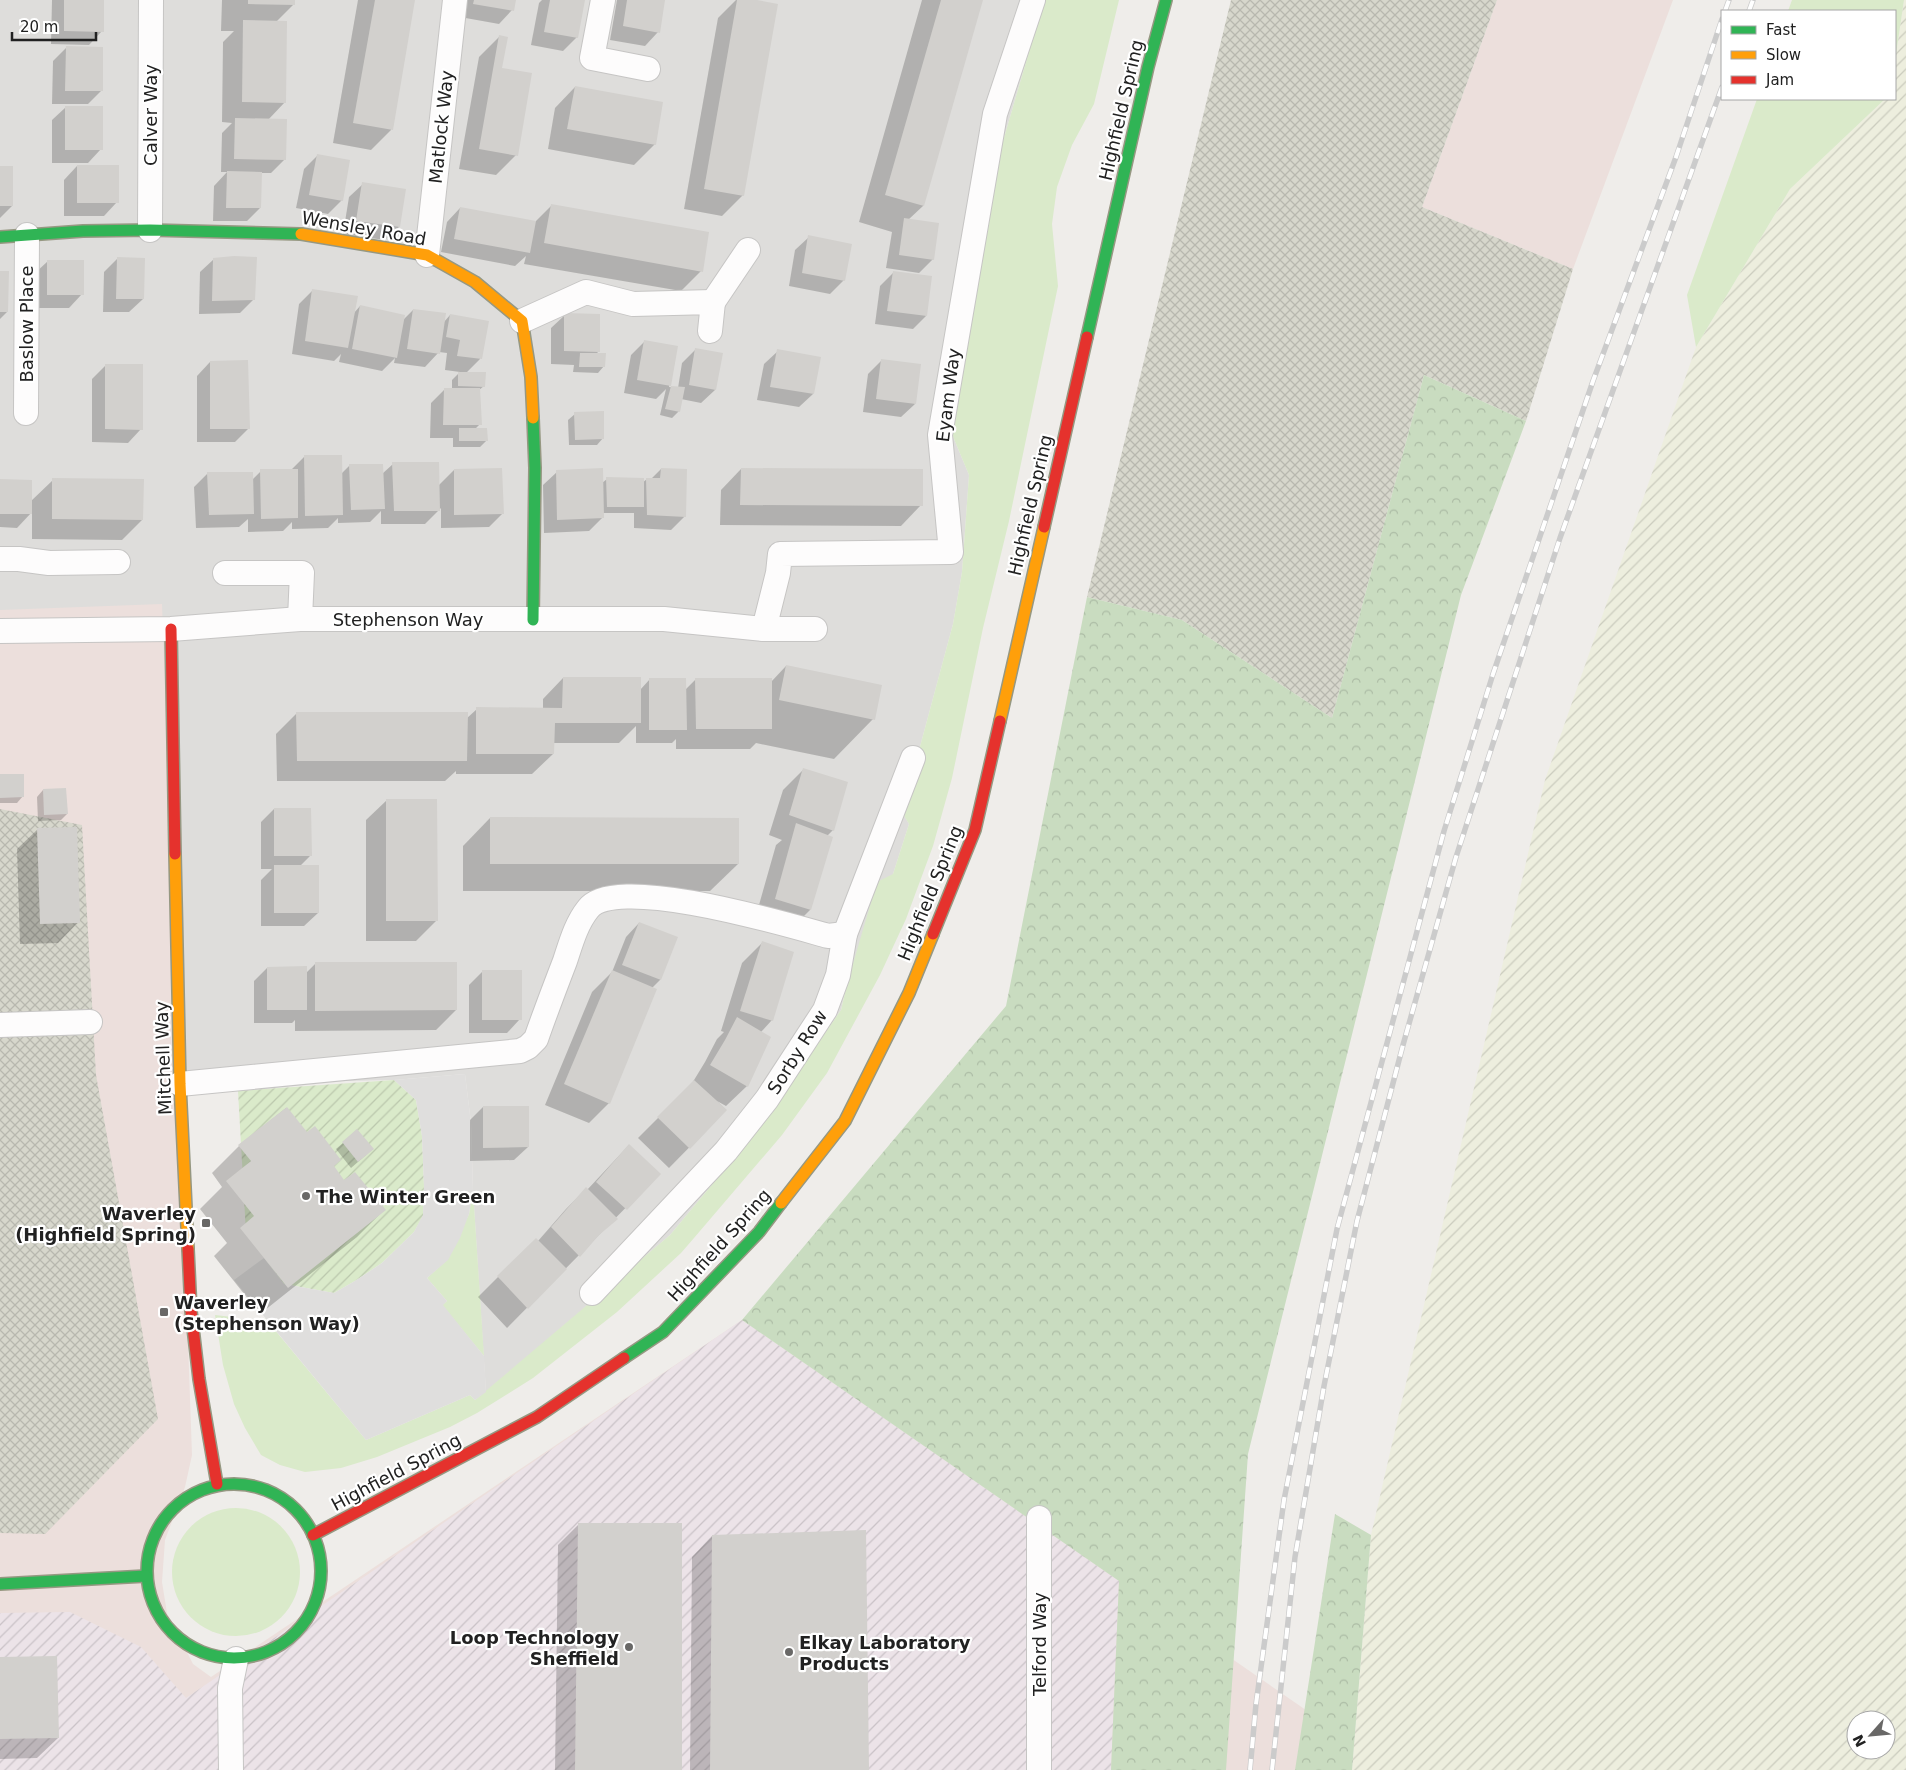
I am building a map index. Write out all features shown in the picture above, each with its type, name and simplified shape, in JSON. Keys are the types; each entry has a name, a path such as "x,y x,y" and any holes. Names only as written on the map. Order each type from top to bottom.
{"main road":[{"name":"Highfield Spring","path":"313,1535 538,1417 663,1332 759,1232 845,1121 908,993 975,830 1148,68 1166,0"},
{"name":"Wensley Road","path":"0,236 83,231 150,230 301,234 426,255 476,282 522,321"},
{"path":"522,321 531,377 535,468 533,620"},
{"name":"Mitchell Way","path":"171,629 180,1084 191,1311 199,1379 217,1484"},
{"path":"244,1483 270,1491 293,1505 313,1535 320,1558 321,1581 313,1609 297,1632 274,1650 259,1656 236,1659 215,1657 186,1645 163,1623 150,1599 146,1576 147,1557 152,1538 167,1513 190,1494 217,1484 244,1483"},
{"path":"0,1584 146,1576"}],"street":[{"name":"Calver Way","path":"150,230 151,0"},
{"name":"Matlock Way","path":"426,255 455,0"},
{"path":"603,0 592,58 648,69"},
{"name":"Eyam Way","path":"764,629 778,573 780,554 951,552 940,435 995,114 1033,0"},
{"name":"Baslow Place","path":"26,413 27,235"},
{"path":"710,331 713,302 748,250"},
{"path":"522,321 586,292 633,304 713,302"},
{"path":"0,559 19,559 49,563 118,562"},
{"path":"225,574 302,573 300,619"},
{"name":"Stephenson Way","path":"0,631 171,629 300,619 664,619 764,629 815,629"},
{"name":"Sorby Row","path":"592,1293 726,1152 767,1100 825,1010 838,975 845,934 913,758"},
{"path":"180,1084 520,1051 528,1047 536,1039 578,926 589,907 604,899 630,896 706,904 828,936 845,934"},
{"path":"0,1025 90,1022"},
{"name":"Telford Way","path":"1039,1518 1039,1770"},
{"path":"231,1770 230,1688 236,1659"}],"shaded area":[{"path":"0,0 1044,0 981,217 949,427 969,475 962,572 953,624 911,780 901,810 909,824 893,874 847,984 841,1010 760,1127 670,1235 486,1392 473,1190 471,1123 465,1074 394,1080 235,1083 200,1070 96,1075 0,733"},
{"path":"1231,0 1497,0 1422,207 1573,269 1526,421 1424,375 1332,718 1182,620 1087,597"},
{"path":"1497,0 1673,0 1573,269 1422,207"},
{"path":"162,604 192,1455 185,1487 165,1540 162,1582 167,1613 193,1664 211,1677 742,1320 1345,1737 1342,1770 0,1770 0,610"},
{"path":"0,809 82,825 96,1075 158,1419 45,1534 0,1533"},
{"path":"465,1074 471,1123 473,1190 469,1214 460,1238 448,1260 427,1278 447,1301 443,1305 484,1356 486,1392 475,1400 470,1395 366,1440 234,1280 264,1258 284,1284 334,1293 382,1263 414,1232 423,1215 422,1136 416,1100 394,1080"},
{"path":"742,1320 1119,1581 1111,1770 0,1770 0,1613 70,1612 141,1647 186,1698"}],"green space":[{"path":"1044,0 1119,0 1094,104 1072,145 1057,187 1052,224 1058,286 1009,521 983,628 952,778 933,846 906,919 880,975 827,1073 782,1135 694,1238 681,1253 617,1312 533,1378 477,1413 450,1427 377,1457 341,1468 305,1472 280,1465 261,1455 245,1428 234,1404 223,1365 215,1315 232,1317 257,1324 265,1318 366,1440 470,1395 475,1400 670,1235 760,1127 841,1010 877,882 893,874 909,824 901,811 953,624 962,572 969,475 949,427 981,217"},
{"path":"1792,0 1904,0 1896,54 1896,10 1788,10"},
{"path":"1904,0 1906,0 1906,1770 1352,1770 1371,1535 1545,780 1696,347 1790,189 1884,100 1896,100 1896,54"},
{"path":"1757,100 1884,100 1790,189 1696,347 1687,295"},
{"path":"1424,375 1526,421 1461,595 1248,1454 1226,1770 1111,1770 1119,1581 742,1320 1006,1006 1087,597 1182,620 1332,718"},
{"path":"394,1080 416,1100 422,1136 423,1216 414,1232 382,1263 334,1293 284,1284 246,1233 238,1091"},
{"path":"473,1190 484,1356 442,1305 447,1301 427,1278 447,1260 469,1214"},
{"path":"236,1508 249,1509 261,1513 281,1527 295,1547 299,1559 299,1585 295,1597 281,1617 261,1631 249,1635 236,1636 223,1635 211,1631 191,1617 177,1597 173,1585 172,1572 173,1559 177,1547 191,1527 211,1513 223,1509"},
{"path":"1335,1514 1371,1535 1352,1770 1295,1770"}],"building":[{"path":"64,0 104,0 104,32 64,31"},
{"path":"248,0 295,0 295,5 248,4"},
{"path":"375,0 415,0 393,130 353,123"},
{"path":"474,0 516,0 514,11 473,4"},
{"path":"550,0 585,0 578,38 544,32"},
{"path":"627,0 665,0 660,33 623,26"},
{"path":"737,0 757,0 778,4 744,196 704,189"},
{"path":"941,0 983,0 924,206 885,195"},
{"path":"243,20 287,21 286,103 242,102"},
{"path":"499,35 508,37 502,68 532,73 518,156 479,149"},
{"path":"66,46 103,47 103,91 65,91"},
{"path":"575,86 663,102 656,145 567,129"},
{"path":"65,106 103,106 103,150 65,150"},
{"path":"235,118 287,119 286,160 234,159"},
{"path":"317,154 350,160 343,201 309,195"},
{"path":"77,165 119,165 119,203 77,203"},
{"path":"0,166 13,166 13,206 0,206"},
{"path":"227,171 262,172 261,208 226,208"},
{"path":"362,182 406,189 400,227 356,221"},
{"path":"551,204 709,232 703,272 544,243"},
{"path":"460,207 536,221 530,253 454,239"},
{"path":"904,218 939,223 934,260 899,255"},
{"path":"808,235 852,244 845,281 802,273"},
{"path":"234,256 257,257 255,300 212,301 213,258"},
{"path":"117,257 145,258 144,299 116,299"},
{"path":"47,260 84,260 84,295 47,295"},
{"path":"0,271 9,271 8,312 0,312"},
{"path":"893,271 932,276 927,316 887,311"},
{"path":"312,289 358,296 348,348 305,341"},
{"path":"360,305 405,315 397,358 352,349"},
{"path":"413,309 446,313 440,354 407,349"},
{"path":"564,313 600,314 600,352 564,351"},
{"path":"450,314 489,321 482,359 457,356 460,340 446,337"},
{"path":"644,340 678,346 671,386 637,380"},
{"path":"695,348 723,353 716,390 689,385"},
{"path":"777,349 821,357 814,394 770,387"},
{"path":"580,353 606,353 605,367 579,367"},
{"path":"881,359 921,364 916,404 876,399"},
{"path":"248,360 250,429 210,429 210,361"},
{"path":"105,364 143,364 143,430 105,429"},
{"path":"458,372 486,372 485,387 458,386"},
{"path":"671,386 685,387 680,412 665,409"},
{"path":"444,388 480,388 482,425 443,425"},
{"path":"604,411 604,439 575,440 574,412"},
{"path":"459,428 487,428 488,441 459,441"},
{"path":"304,455 342,455 343,515 305,516"},
{"path":"392,462 439,462 440,511 394,511"},
{"path":"349,464 383,464 385,509 351,510"},
{"path":"502,468 504,514 454,515 454,469"},
{"path":"603,468 604,518 557,520 556,470"},
{"path":"661,468 687,469 686,517 647,515 646,478 660,478"},
{"path":"741,468 923,469 923,506 740,505"},
{"path":"260,469 298,469 298,518 261,519"},
{"path":"207,472 253,472 254,514 209,515"},
{"path":"606,477 644,478 644,507 607,507"},
{"path":"52,478 144,479 143,520 52,519"},
{"path":"0,479 32,480 32,514 0,514"},
{"path":"786,665 882,685 875,720 779,700"},
{"path":"563,677 641,677 641,723 555,723 554,754 476,754 476,707 562,708"},
{"path":"649,678 686,678 687,730 649,730"},
{"path":"695,678 772,678 772,729 696,729"},
{"path":"296,712 468,712 467,761 297,761"},
{"path":"803,768 848,782 834,831 789,815"},
{"path":"0,774 24,774 24,797 0,798"},
{"path":"66,788 68,814 44,815 43,789"},
{"path":"386,799 437,799 438,921 386,921"},
{"path":"274,808 311,808 312,856 274,856"},
{"path":"490,817 739,818 739,864 490,864"},
{"path":"796,823 833,837 811,910 775,899"},
{"path":"77,827 80,923 40,924 37,828"},
{"path":"274,865 319,865 319,913 274,913"},
{"path":"639,922 678,937 661,980 622,965"},
{"path":"762,941 794,952 773,1021 740,1011"},
{"path":"315,962 457,962 457,1010 315,1011"},
{"path":"307,966 307,1010 267,1010 267,967"},
{"path":"482,970 522,970 522,1020 482,1020"},
{"path":"612,970 657,989 610,1104 564,1084"},
{"path":"737,1017 771,1037 748,1087 710,1065"},
{"path":"694,1080 727,1110 690,1149 657,1117"},
{"path":"483,1106 529,1106 529,1147 483,1148"},
{"name":"The Winter Green","path":"287,1107 307,1132 315,1126 341,1160 334,1166 344,1180 355,1172 386,1210 288,1288 240,1228 254,1216 226,1181 251,1161 238,1145"},
{"path":"357,1129 374,1149 358,1162 342,1142"},
{"path":"629,1144 661,1174 627,1210 596,1182"},
{"path":"586,1187 618,1219 599,1235 580,1257 551,1227"},
{"path":"536,1238 567,1269 528,1309 497,1276"},
{"name":"Loop Technology Sheffield","path":"578,1523 682,1523 682,1770 575,1770"},
{"name":"Elkay Laboratory Products","path":"866,1530 869,1770 710,1770 712,1535"},
{"path":"57,1656 59,1738 0,1739 0,1657"}],"railway":[{"path":"1725,10 1729,0"},
{"path":"1749,10 1753,0"},
{"path":"1250,1770 1256,1704 1284,1500 1337,1229 1444,831 1493,674 1593,381 1676,157 1721,22"},
{"path":"1272,1770 1295,1557 1324,1386 1357,1221 1403,1045 1456,857 1560,538 1721,90"}],"traffic: fast":[{"path":"1087,337 1148,67 1166,0"},
{"path":"0,237 83,231 150,230 301,234"},
{"path":"533,418 535,468 533,620"},
{"path":"624,1358 663,1332 759,1232 781,1203"},
{"path":"243,1484 267,1490 283,1498 296,1509 307,1522 315,1538 320,1554 321,1571 320,1588 315,1604 307,1620 296,1633 283,1644 259,1655 243,1658 225,1658 209,1655 185,1644 161,1620 148,1588 147,1562 150,1546 161,1522 185,1498 217,1485 243,1484"},
{"path":"0,1584 146,1576"}],"traffic: slow":[{"path":"301,234 427,255 475,282 522,321 531,377 533,418"},
{"path":"1000,721 1044,527"},
{"path":"175,854 180,1084 188,1249"},
{"path":"781,1203 845,1121 909,993 933,934"}],"traffic: jam":[{"path":"1044,527 1087,337"},
{"path":"171,629 175,854"},
{"path":"933,934 975,830 1000,721"},
{"path":"188,1249 191,1311 199,1379 217,1484"},
{"path":"313,1535 537,1417 624,1358"}],"place":[{"name":"The Winter Green","path":"306,1196"},
{"name":"Waverley (Highfield Spring)","path":"206,1223"},
{"name":"Waverley (Stephenson Way)","path":"164,1312"},
{"name":"Loop Technology Sheffield","path":"629,1647"},
{"name":"Elkay Laboratory Products","path":"789,1652"}]}
